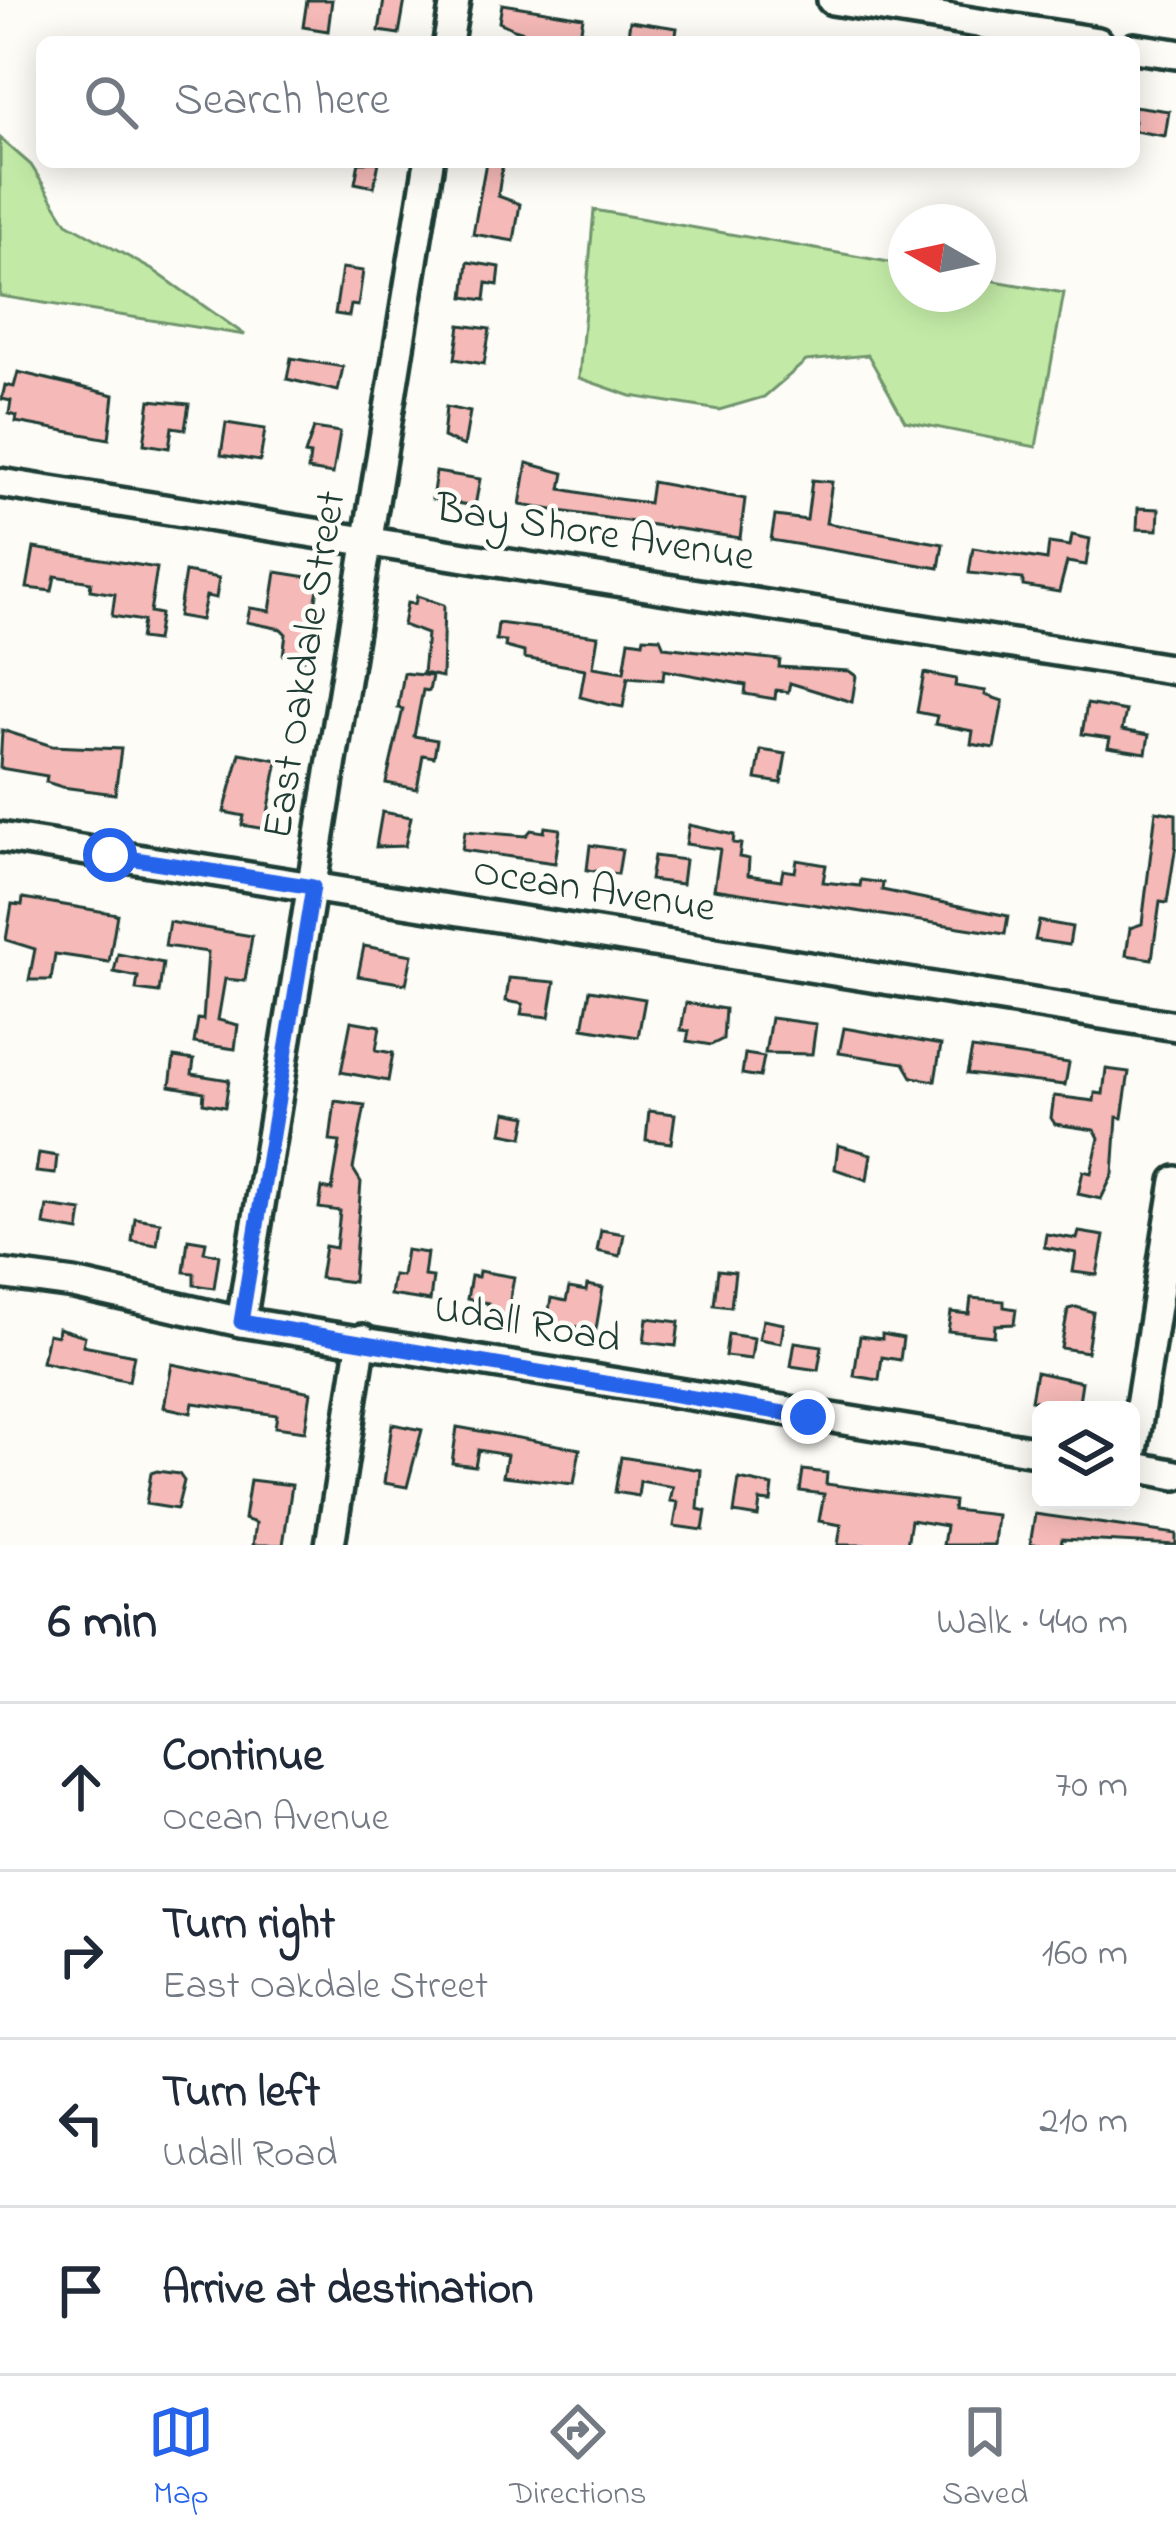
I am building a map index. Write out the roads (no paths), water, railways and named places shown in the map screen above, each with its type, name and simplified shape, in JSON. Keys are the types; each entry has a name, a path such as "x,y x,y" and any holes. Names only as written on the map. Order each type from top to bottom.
{"street":[{"path":"449,36 455,0"},
{"path":"832,0 1059,36"},
{"path":"1140,49 1176,54"},
{"name":"East Oakdale Street","path":"241,1322 428,168"},
{"name":"Bay Shore Avenue","path":"0,483 1176,670"},
{"name":"Ocean Avenue","path":"0,837 1176,1026"},
{"path":"1140,1408 1176,1180"},
{"name":"Udall Road","path":"0,1274 74,1285 241,1322 1032,1451"},
{"path":"330,1545 362,1339"},
{"path":"1140,1467 1176,1475"}]}
